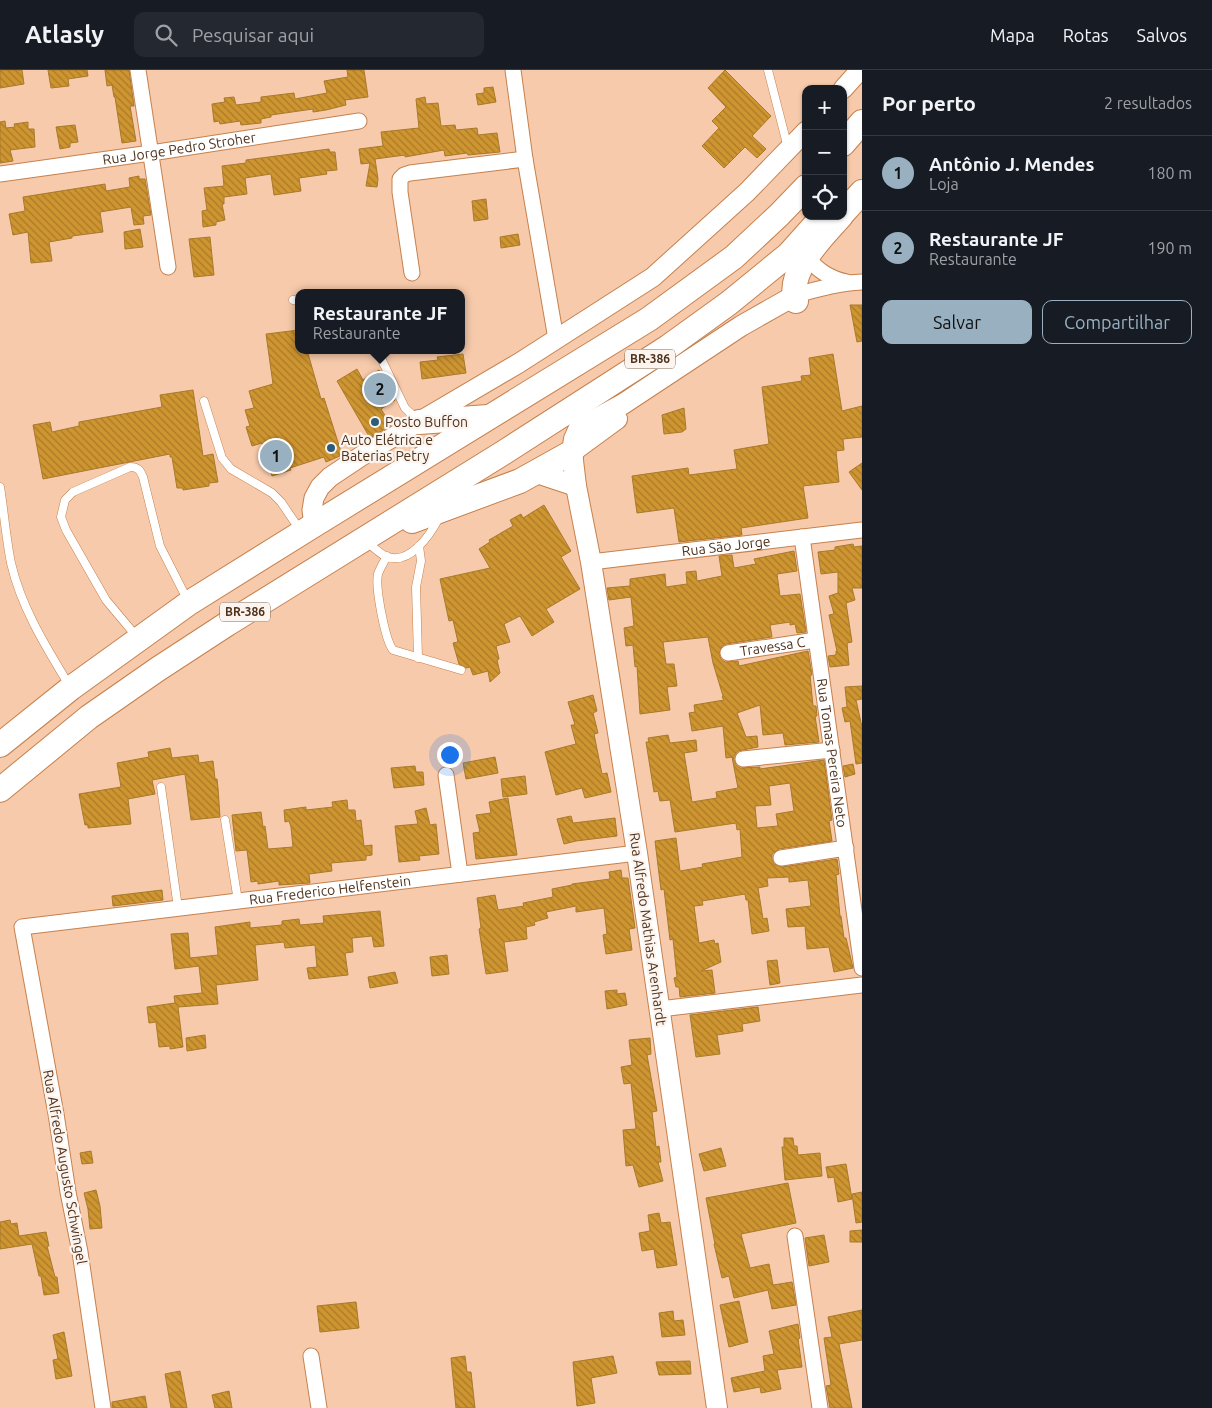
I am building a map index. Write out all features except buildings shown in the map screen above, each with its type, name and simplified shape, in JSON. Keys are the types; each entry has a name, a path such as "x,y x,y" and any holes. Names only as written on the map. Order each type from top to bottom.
{"highway":[{"path":"847,139 862,122"},
{"path":"847,191 862,174"},
{"name":"BR-386","path":"0,745 71,688 190,604 308,528 492,417 649,319 734,257 802,191"},
{"path":"847,209 862,192"},
{"name":"BR-386","path":"0,790 89,717 158,669 668,347 729,303 789,254 819,220"},
{"path":"795,299 799,271 807,255 838,220"},
{"path":"419,422 492,417"},
{"path":"363,538 505,488 537,473 572,452"}],"main road":[{"path":"572,452 674,379 795,299"},
{"name":"Rua Alfredo Mathias Arenhardt","path":"572,452 637,853 717,1408"},
{"path":"537,473 576,486"}],"street":[{"path":"138,70 168,267"},
{"path":"513,70 525,159 556,338"},
{"path":"847,85 860,70"},
{"name":"Rua Jorge Pedro Stroher","path":"0,174 359,121"},
{"path":"308,528 314,498 320,487 330,477 366,453 518,363 611,305 653,276 747,192 802,134"},
{"path":"412,273 400,192 400,179 410,173 525,159"},
{"path":"807,255 821,272 840,281 858,283"},
{"path":"795,299 858,283"},
{"name":"Rua São Jorge","path":"591,562 862,530"},
{"name":"Rua Tomas Pereira Neto","path":"802,537 862,968"},
{"name":"Travessa C","path":"728,653 816,640"},
{"path":"743,759 832,750"},
{"path":"446,775 460,874"},
{"path":"781,858 846,848"},
{"name":"Rua Frederico Helfenstein","path":"22,927 637,853"},
{"name":"Rua Alfredo Augusto Schwingel","path":"22,927 80,1252 103,1408"},
{"path":"660,1009 862,985"},
{"path":"795,1236 820,1408"},
{"path":"312,1356 319,1408"}],"lane":[{"path":"768,70 788,150"},
{"path":"379,354 405,408 419,422"},
{"path":"204,401 222,458 231,469 272,493 308,528"},
{"path":"139,639 106,600 66,530 61,517 65,500 73,492 130,467 140,470 160,546 190,604"},
{"path":"0,486 11,564 21,595 44,643 71,688"},
{"path":"363,538 386,556 395,558 405,556 419,546 435,525 443,509"},
{"path":"418,658 416,587 422,561 419,546"},
{"path":"386,556 378,573 378,583 389,645 393,650 461,670"},
{"path":"161,787 178,908"},
{"path":"225,820 238,901"}],"place":[{"name":"Restaurante JF","path":"380,389"},
{"name":"Posto Buffon","path":"375,422"},
{"name":"Auto Elétrica e Baterias Petry","path":"331,448"},
{"name":"Antônio J. Mendes","path":"276,456"}]}
